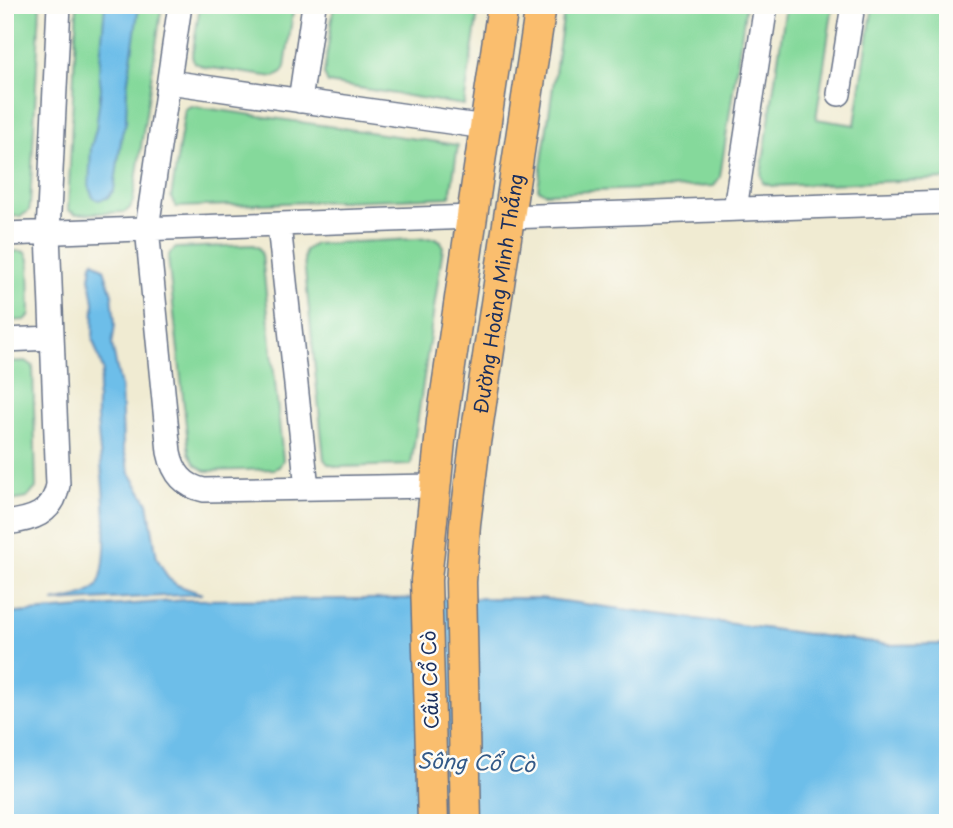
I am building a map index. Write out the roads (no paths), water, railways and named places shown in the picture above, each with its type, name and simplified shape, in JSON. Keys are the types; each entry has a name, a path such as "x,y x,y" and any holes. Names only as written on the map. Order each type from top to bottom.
{"main road":[{"name":"Đường Hoàng Minh Thắng","path":"426,580 434,486 503,5"},
{"name":"Đường Hoàng Minh Thắng","path":"461,582 469,488 541,5"},
{"path":"472,217 509,217"},
{"name":"Cầu Cổ Cò","path":"426,580 433,823"},
{"name":"Cầu Cổ Cò","path":"461,582 466,823"}],"street":[{"path":"5,523 35,518 51,505 58,485 48,233 59,5"},
{"path":"180,5 147,228 169,452 178,476 189,485 204,490 434,486"},
{"path":"300,101 314,5"},
{"path":"734,209 766,5"},
{"path":"839,94 853,5"},
{"path":"169,82 485,127"},
{"path":"509,217 948,202"},
{"path":"5,234 472,217"},
{"path":"279,225 307,488"},
{"path":"5,340 52,338"}],"water":[{"path":"105,5 139,5 127,87 126,122 114,190 107,198 98,200 93,197 89,188 91,147 101,88 99,72"},
{"path":"94,261 104,269 112,294 115,324 112,345 121,387 123,446 130,473 148,503 157,558 168,578 177,585 202,594 53,602 80,596 94,589 101,578 104,559 105,508 97,411 103,370 93,340 94,302 90,279"},
{"name":"Sông Cổ Cò","path":"540,598 889,645 948,644 948,823 5,823 5,614 186,600"}]}
